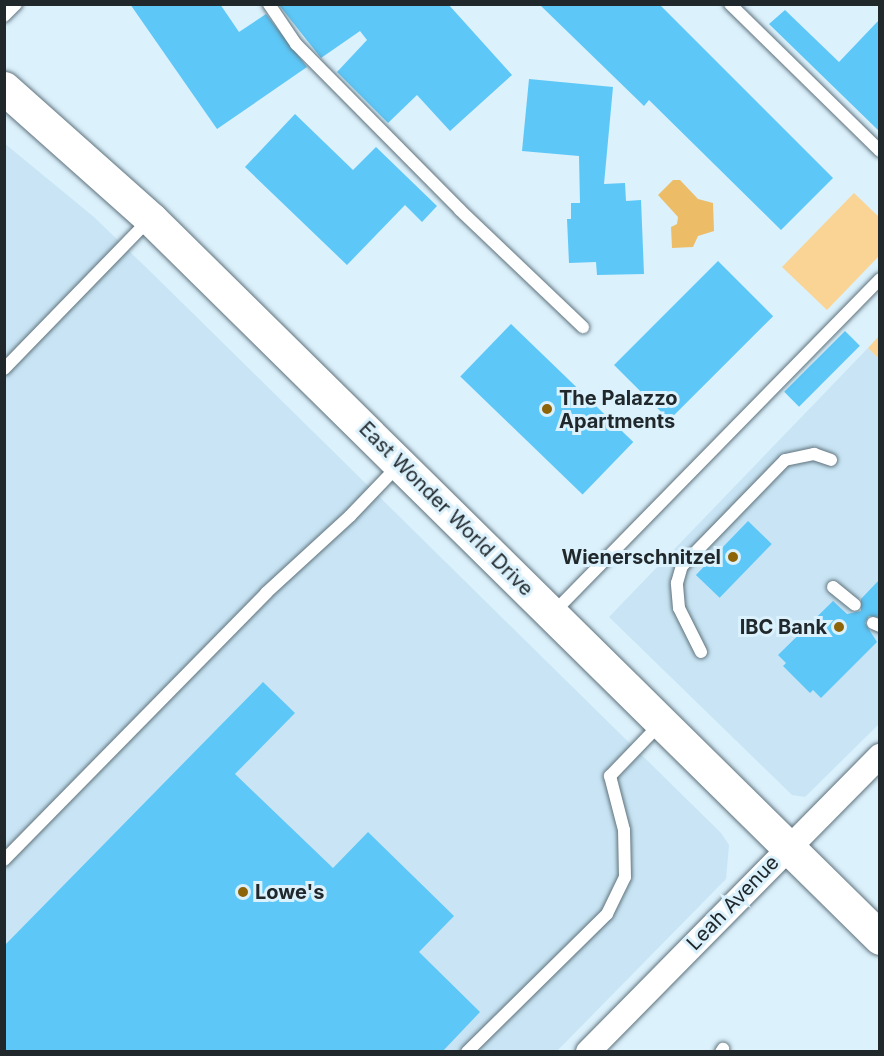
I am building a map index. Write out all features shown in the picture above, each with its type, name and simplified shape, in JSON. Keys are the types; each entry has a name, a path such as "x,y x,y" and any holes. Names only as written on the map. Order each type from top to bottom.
{"main road":[{"name":"East Wonder World Drive","path":"4,88 151,219 401,463 879,938"}],"street":[{"name":"Leah Avenue","path":"588,1052 787,847 877,762"}],"lane":[{"path":"4,16 16,4"},
{"path":"269,4 296,44 460,210 583,327"},
{"path":"730,4 879,151"},
{"path":"4,369 151,219"},
{"path":"552,614 879,279"},
{"path":"701,652 679,608 677,583 682,566 785,460 814,454 831,460"},
{"path":"4,860 266,593 350,516 401,463"},
{"path":"833,587 855,605"},
{"path":"467,1052 607,914 624,877 624,830 610,776 661,722"}],"shaded area":[{"path":"4,143 94,217 721,833 729,845 726,879 557,1051 5,1051"},
{"path":"673,180 680,180 698,199 713,203 714,231 698,236 693,247 672,248 671,227 677,224 678,217 658,195"},
{"path":"854,193 879,217 879,256 827,310 782,267"},
{"path":"879,336 879,359 868,348"},
{"path":"868,348 879,359 879,724 805,797 792,795 609,617"}],"building":[{"path":"130,4 220,4 239,32 266,14 307,67 217,129"},
{"path":"448,4 512,75 450,131 417,95 388,123 337,72 367,40 360,31 321,58 279,5"},
{"path":"539,4 659,4 833,178 781,230 649,100 644,106"},
{"path":"785,10 839,62 879,20 879,131 769,24"},
{"path":"529,79 613,87 604,184 625,183 626,201 641,200 644,274 597,275 596,262 569,263 567,219 571,219 571,203 580,203 579,156 522,151"},
{"path":"295,114 353,170 376,147 437,206 422,222 405,205 347,265 245,167"},
{"path":"718,261 773,316 669,420 614,365"},
{"name":"The Palazzo Apartments","path":"511,324 633,442 583,495 460,377"},
{"path":"845,331 860,346 799,407 784,392"},
{"name":"Wienerschnitzel","path":"748,521 772,544 720,598 696,575"},
{"name":"IBC Bank","path":"879,580 879,617 869,616 865,623 877,642 821,698 813,690 810,693 783,666 786,663 778,655 833,601 847,614 861,611 861,599"},
{"name":"Lowe's","path":"263,682 295,713 235,774 333,868 368,832 454,916 419,952 480,1012 442,1052 4,1052 4,946"}],"place":[{"name":"The Palazzo Apartments","path":"547,409"},
{"name":"Wienerschnitzel","path":"733,557"},
{"name":"IBC Bank","path":"839,627"},
{"name":"Lowe's","path":"243,892"}]}
